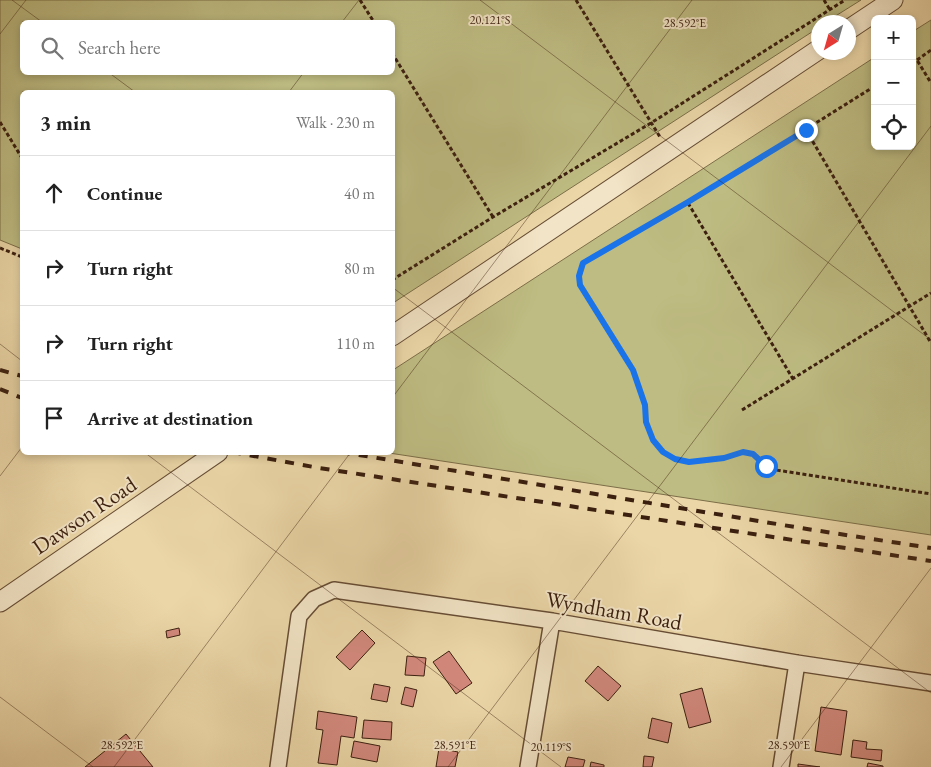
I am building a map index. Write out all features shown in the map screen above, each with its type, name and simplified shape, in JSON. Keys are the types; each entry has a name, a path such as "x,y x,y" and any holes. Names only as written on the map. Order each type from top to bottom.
{"street":[{"path":"856,25 893,0"},
{"path":"395,334 811,55"},
{"name":"Dawson Road","path":"0,602 214,455"},
{"name":"Wyndham Road","path":"278,767 299,616 314,598 334,590 552,621 797,663 931,683"},
{"path":"528,767 552,621"},
{"path":"781,767 797,663"}],"path":[{"path":"360,0 373,20"},
{"path":"576,0 668,151"},
{"path":"824,0 830,10"},
{"path":"395,278 651,122 845,0"},
{"path":"931,50 916,60 931,83"},
{"path":"395,58 493,217"},
{"path":"871,89 688,202 583,263 579,276 580,285 633,370 645,405 646,422 653,440 663,452 675,459 689,462 724,458 743,452 753,454 766,466 776,470 931,494"},
{"path":"0,122 20,155"},
{"path":"806,130 931,343"},
{"path":"688,202 793,379"},
{"path":"0,248 20,256"},
{"path":"742,410 931,293"}],"shaded area":[{"path":"0,0 861,0 837,15 811,15 811,33 395,302 395,90 20,90 20,248 0,240"},
{"path":"931,20 931,535 395,454 395,369 871,60 871,150 916,150 916,29"}],"building":[{"path":"179,628 180,635 167,638 166,631"},
{"path":"362,630 375,643 350,670 336,657"},
{"path":"449,651 472,683 456,694 433,662"},
{"path":"407,656 426,658 424,676 405,675"},
{"path":"598,666 621,686 608,701 585,681"},
{"path":"374,684 390,687 387,702 371,699"},
{"path":"405,687 417,690 413,707 401,704"},
{"path":"702,688 711,722 689,728 680,694"},
{"path":"821,707 847,711 841,755 815,751"},
{"path":"318,711 357,717 354,738 341,736 337,765 318,763 323,730 316,729"},
{"path":"652,718 672,723 668,743 648,738"},
{"path":"364,720 392,722 391,740 362,738"},
{"path":"126,734 153,767 85,767"},
{"path":"853,740 867,742 866,749 882,750 881,761 851,757"},
{"path":"354,741 380,746 377,762 351,757"},
{"path":"439,748 458,752 455,767 436,767"},
{"path":"644,756 654,757 652,767 643,767"},
{"path":"568,757 585,760 583,767 565,767"},
{"path":"591,762 604,765 604,767 590,767"},
{"path":"868,763 883,766 883,767 867,767"},
{"path":"798,764 820,767 798,767"}],"railway":[{"path":"0,370 20,375"},
{"path":"0,389 20,397"},
{"path":"248,455 319,468 931,561"},
{"path":"359,455 931,548"}],"route":[{"path":"766,466 753,454 743,452 724,458 689,462 675,459 663,452 653,440 646,422 645,405 633,370 580,285 579,276 583,263 806,130"}]}
